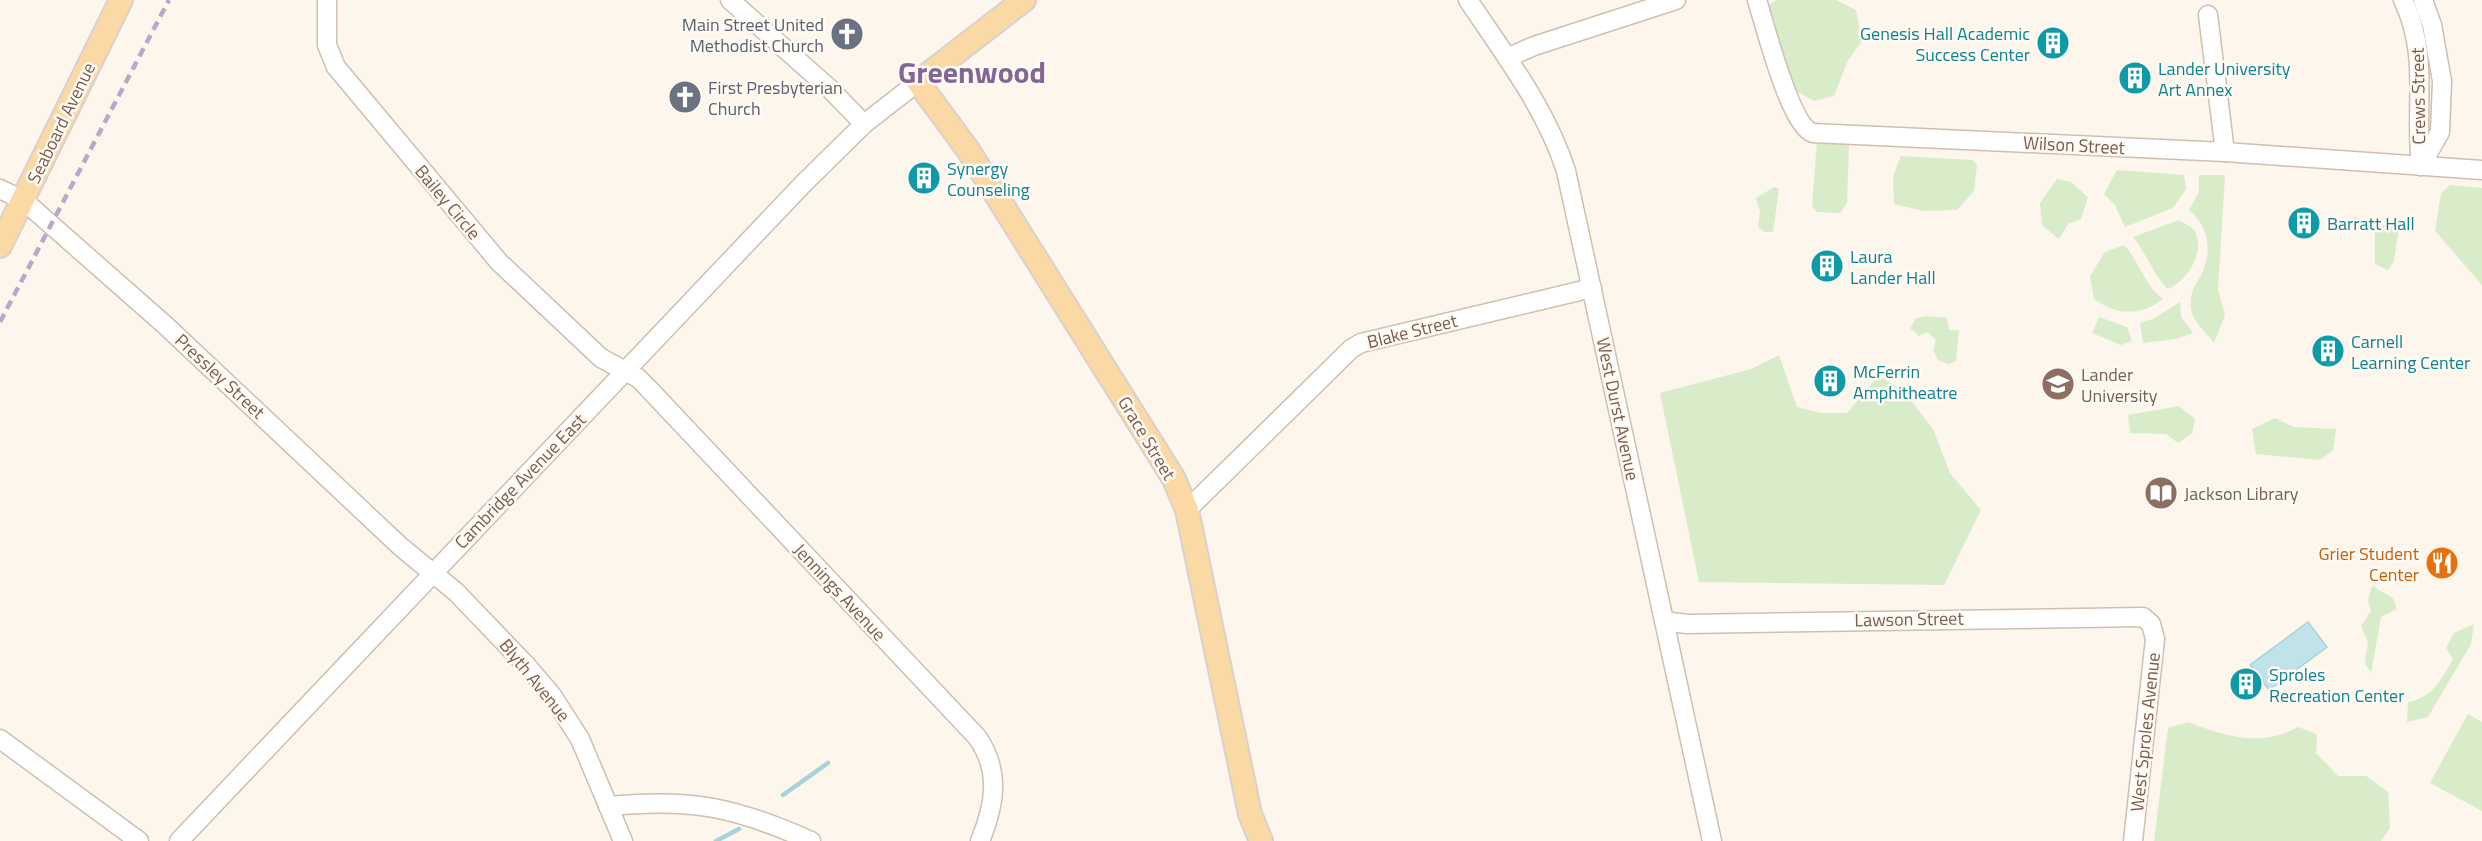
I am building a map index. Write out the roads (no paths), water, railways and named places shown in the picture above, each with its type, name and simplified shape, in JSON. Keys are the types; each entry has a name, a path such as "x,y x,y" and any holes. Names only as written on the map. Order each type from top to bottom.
{"main road":[{"name":"Seaboard Avenue","path":"0,246 121,0"},
{"path":"918,82 1024,0"},
{"name":"Grace Street","path":"918,82 981,170 1174,479 1187,510 1250,814 1261,841"}],"street":[{"name":"Bailey Circle","path":"327,0 327,45 336,67 346,82 499,262 602,358 624,371"},
{"path":"730,0 830,89 864,124"},
{"name":"West Durst Avenue","path":"1468,0 1543,116 1558,147 1592,288 1712,841"},
{"path":"1507,58 1534,46 1676,0"},
{"name":"Wilson Street","path":"1757,0 1793,112 1807,131 2225,152 2482,170"},
{"name":"Crews Street","path":"2403,0 2416,34 2422,79 2418,135 2421,165"},
{"name":"Crews Street","path":"2421,165 2440,132 2442,81 2432,25 2423,0"},
{"path":"2208,15 2225,152"},
{"name":"Cambridge Avenue East","path":"179,841 802,183 864,124 918,82"},
{"name":"Pressley Street","path":"0,189 23,200 165,325 401,547 433,573"},
{"name":"Blake Street","path":"1187,510 1351,349 1361,343 1592,288"},
{"name":"Jennings Avenue","path":"624,371 638,378 648,388 977,737 988,756 994,789 992,813 980,841"},
{"name":"Blyth Avenue","path":"433,573 456,592 551,694 580,739 622,841"},
{"name":"Lawson Street","path":"1664,621 1687,624 2133,615 2143,617 2151,624"},
{"name":"West Sproles Avenue","path":"2133,841 2155,639 2151,624"},
{"path":"0,740 139,841"},
{"path":"608,806 650,802 703,804 736,811 811,841"}],"water":[{"path":"2308,622 2327,647 2269,690 2250,665"}],"waterway":[{"path":"783,795 828,763"},
{"path":"716,841 739,829"}],"railway":[{"path":"0,322 169,0"}],"place":[{"name":"Main Street United Methodist Church","path":"847,34"},
{"name":"Genesis Hall Academic Success Center","path":"2053,43"},
{"name":"Lander University Art Annex","path":"2135,78"},
{"name":"First Presbyterian Church","path":"685,97"},
{"name":"Synergy Counseling","path":"924,178"},
{"name":"Barratt Hall","path":"2304,223"},
{"name":"Laura Lander Hall","path":"1827,266"},
{"name":"Carnell Learning Center","path":"2328,351"},
{"name":"McFerrin Amphitheatre","path":"1830,381"},
{"name":"Lander University","path":"2058,384"},
{"name":"Jackson Library","path":"2161,493"},
{"name":"Grier Student Center","path":"2442,563"},
{"name":"Sproles Recreation Center","path":"2246,684"}],"district":[{"name":"Greenwood","path":"972,72"}]}
